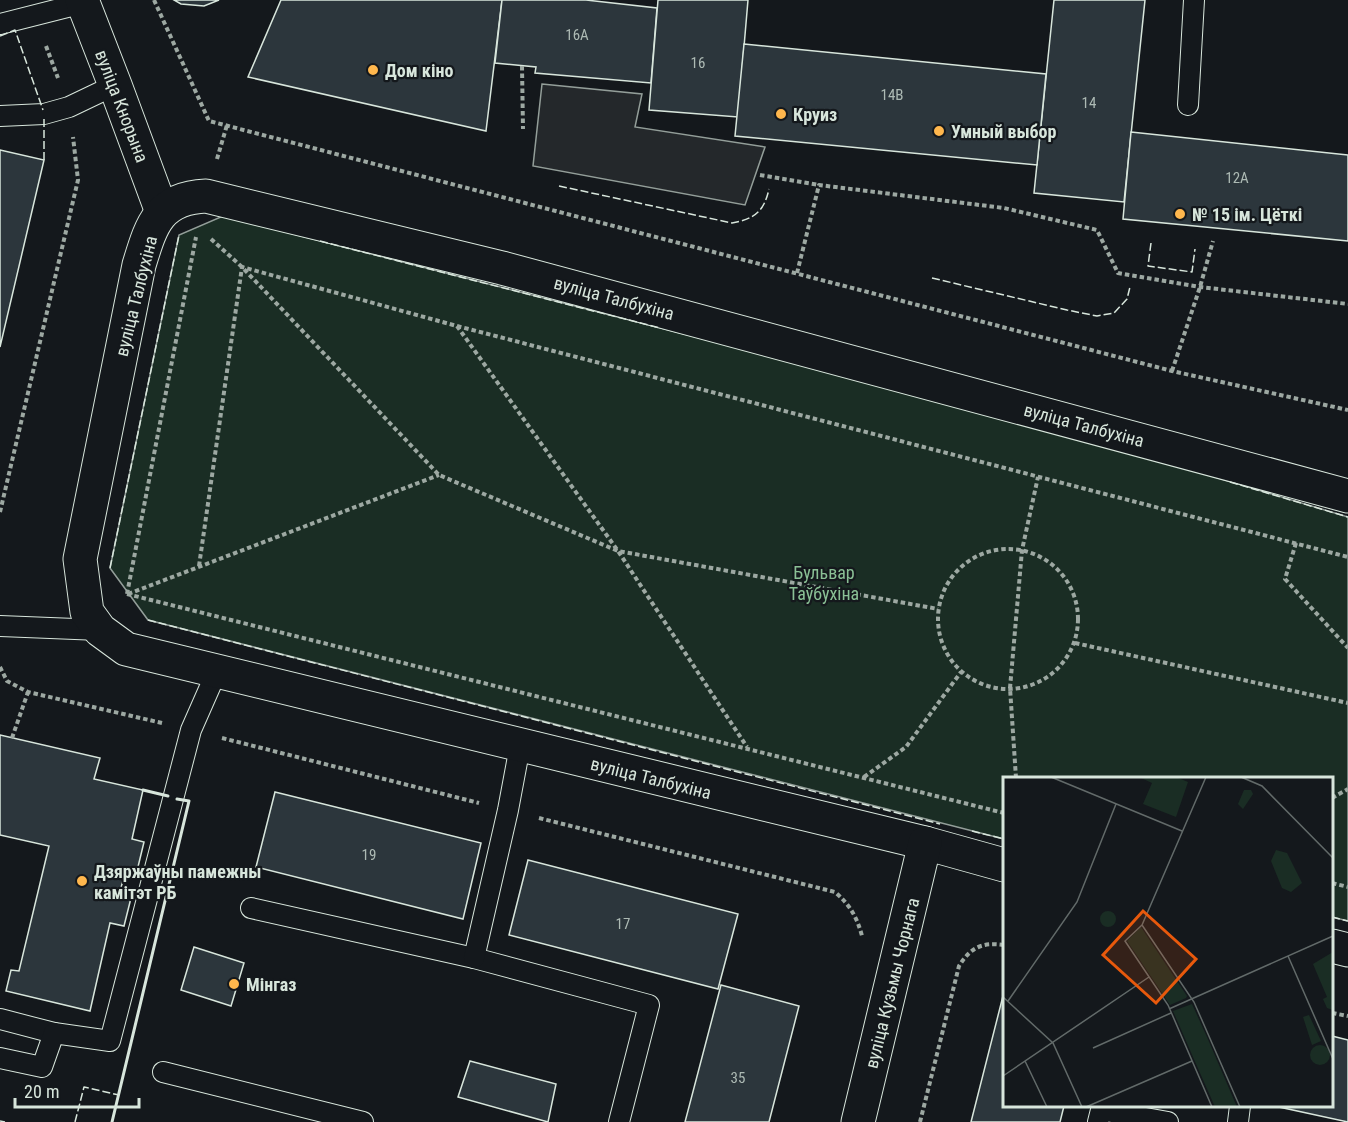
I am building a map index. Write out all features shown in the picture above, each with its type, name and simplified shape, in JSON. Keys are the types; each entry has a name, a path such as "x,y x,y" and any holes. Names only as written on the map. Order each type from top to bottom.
{"main road":[{"name":"вуліца Кнорына","path":"82,2 162,212"},
{"name":"вуліца Талбухіна","path":"1003,864 925,843 126,649 100,630 87,612 80,559 139,265 149,233 162,212 192,197 206,196 502,268 1348,496"},
{"name":"вуліца Кузьмы Чорнага","path":"858,1122 925,843"},
{"path":"1333,946 1348,950"}],"lane":[{"path":"1188,105 1194,0"},
{"path":"0,24 82,2"},
{"path":"0,116 44,114 69,107 115,85"},
{"path":"0,626 100,630"},
{"path":"0,1019 54,1033 110,1041 191,730 217,671"},
{"path":"474,958 508,810 520,746"},
{"path":"251,908 474,958 649,1005 619,1122"},
{"path":"0,1058 42,1067 54,1033"},
{"path":"163,1072 335,1119 363,1122"},
{"path":"1238,1122 1240,1107"},
{"path":"1098,1122 1101,1110 1168,1122"}],"path":[{"path":"154,0 209,121 1172,370 1348,410"},
{"path":"0,512 78,180 69,107 35,16"},
{"path":"522,66 523,129"},
{"path":"218,156 227,125"},
{"path":"760,175 819,185 1004,208 1097,230 1118,273 1200,287 1348,304"},
{"path":"797,273 819,185"},
{"path":"127,594 198,227"},
{"path":"207,235 242,267 439,475 618,551 938,609"},
{"path":"1172,370 1213,241"},
{"path":"198,566 242,267"},
{"path":"242,267 457,326 1348,557"},
{"path":"457,326 618,551 747,748"},
{"path":"127,594 439,475"},
{"path":"1016,777 1010,688 1022,550 1038,477"},
{"path":"1296,543 1285,579 1348,648"},
{"path":"999,549 1022,550 1042,557 1059,571 1071,588 1078,609 1078,630 1075,643 1059,668 1042,681 1023,688 980,684 961,672 946,654 939,632 938,609 945,587 958,569 977,556 999,549"},
{"path":"127,594 1003,812"},
{"path":"1075,643 1348,703"},
{"path":"0,667 7,681"},
{"path":"863,777 906,747 961,672"},
{"path":"0,675 28,692 191,730 835,892"},
{"path":"12,738 28,692"},
{"path":"1333,797 1348,789"},
{"path":"1333,883 1348,887"},
{"path":"920,1122 959,966 972,949 988,944 1003,945"},
{"path":"1333,1013 1348,1016"}],"green space":[{"name":"Бульвар Таўбухіна","path":"223,216 1059,430 1348,517 1348,921 1333,917 1333,777 1003,777 1003,839 148,620 110,568 179,235"}],"shaded area":[{"path":"542,84 642,94 635,127 765,147 745,205 533,166"}],"building":[{"path":"174,0 219,0 204,6 181,4"},
{"name":"Дом кіно","path":"281,0 502,0 486,131 248,77"},
{"path":"502,0 586,0 657,8 651,83 535,73 536,67 495,63"},
{"path":"658,0 748,0 738,117 649,110"},
{"path":"1054,0 1145,0 1124,202 1034,193"},
{"path":"744,44 1046,74 1037,165 735,136"},
{"path":"1131,132 1348,155 1348,241 1123,219"},
{"path":"0,150 44,160 0,347"},
{"name":"Дзяржаўны памежны камітэт РБ","path":"0,735 100,758 94,779 143,790 132,839 144,842 137,871 126,868 120,892 132,894 124,926 110,923 90,1011 6,991 11,970 19,971 49,846 0,835"},
{"path":"275,792 481,843 463,919 256,867"},
{"path":"528,860 738,914 718,989 509,935"},
{"path":"194,947 244,963 231,1006 181,990"},
{"path":"721,985 799,1006 769,1122 685,1122"},
{"path":"1003,996 1003,1107 1064,1107 1060,1122 971,1122"},
{"path":"1333,1036 1348,1040 1348,1122 1279,1107 1333,1107"},
{"path":"470,1061 556,1084 548,1122 458,1097"}],"fence":[{"path":"0,36 15,30 43,110"},
{"path":"44,118 44,160"},
{"path":"559,186 732,223 752,217 757,213 769,189"},
{"path":"110,568 179,235"},
{"path":"320,241 660,328"},
{"path":"1151,243 1148,266 1192,272 1195,249"},
{"path":"932,278 1097,316 1114,313 1127,299 1130,287"},
{"path":"1230,482 1348,517"},
{"path":"148,620 940,824"},
{"path":"972,831 1003,839"},
{"path":"1333,917 1348,921"},
{"path":"75,1122 84,1087 119,1095"},
{"path":"0,1121 5,1122"}],"wall":[{"path":"143,790 168,796"},
{"path":"112,1122 189,801 177,799"}],"place":[{"name":"Дом кіно","path":"373,70"},
{"name":"Круиз","path":"781,114"},
{"name":"Умный выбор","path":"939,131"},
{"name":"№ 15 ім. Цёткі","path":"1180,214"},
{"name":"Дзяржаўны памежны камітэт РБ","path":"82,881"},
{"name":"Мінгаз","path":"234,984"}]}
